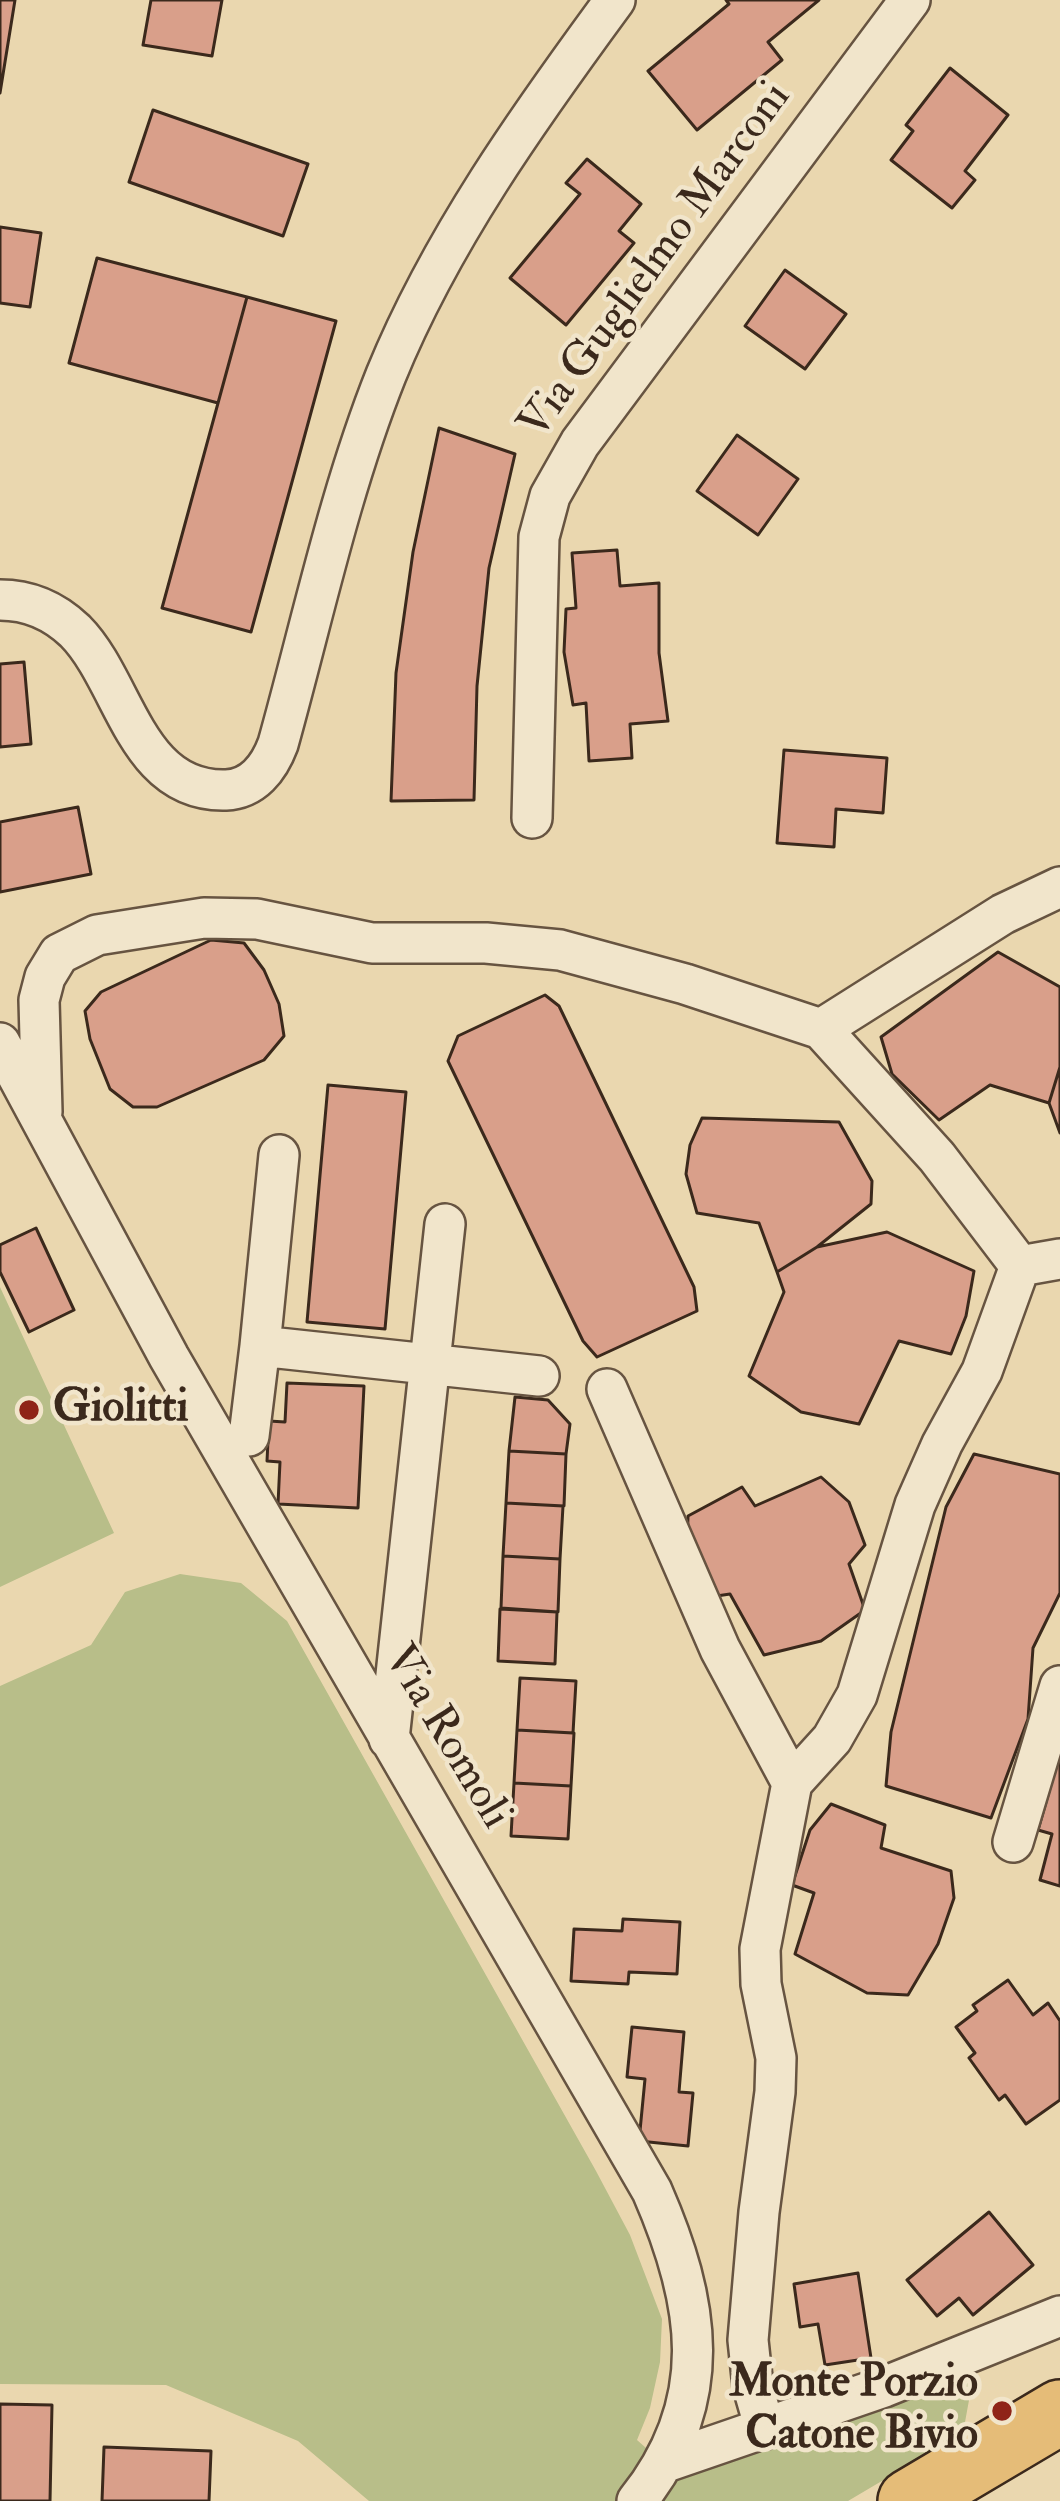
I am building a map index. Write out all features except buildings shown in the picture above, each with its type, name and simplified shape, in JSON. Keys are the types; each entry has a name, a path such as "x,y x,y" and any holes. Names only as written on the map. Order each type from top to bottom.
{"main road":[{"path":"910,2501 1060,2412"}],"street":[{"path":"0,599 35,605 77,634 137,735 180,779 201,788 234,789 259,776 278,744 359,452 400,343 455,238 615,0"},
{"name":"Via Guglielmo Marconi","path":"532,818 538,552 550,496 580,443 910,0"},
{"path":"821,1029 1003,914 1060,887"},
{"path":"42,1126 39,1000 45,977 59,954 97,935 204,918 257,919 372,943 486,943 560,950 685,984 821,1029 938,1157 1020,1266"},
{"name":"Via Romoli","path":"0,1043 169,1357 633,2152 668,2230 687,2295 694,2350 688,2408 663,2464 637,2501"},
{"path":"249,1436 279,1155"},
{"path":"389,1739 445,1224"},
{"path":"1020,1266 1060,1259"},
{"path":"765,2429 753,2387 748,2340 775,2092 776,2057 761,1984 760,1949 792,1783 832,1739 857,1695 915,1505 982,1371 1020,1266"},
{"path":"260,1346 538,1376"},
{"path":"607,1389 720,1649 792,1783"},
{"path":"1013,1842 1060,1687"},
{"path":"663,2464 960,2358 1060,2316"}],"green space":[{"name":"Giolitti","path":"0,1287 114,1533 0,1587"},
{"path":"180,1574 241,1583 287,1621 630,2235 662,2319 660,2362 637,2440 663,2463 978,2351 963,2433 848,2501 369,2501 298,2441 166,2385 0,2384 0,1686 91,1645 125,1592"}],"place":[{"name":"Giolitti","path":"29,1410"},
{"name":"Monte Porzio Catone Bivio","path":"1002,2411"}]}
